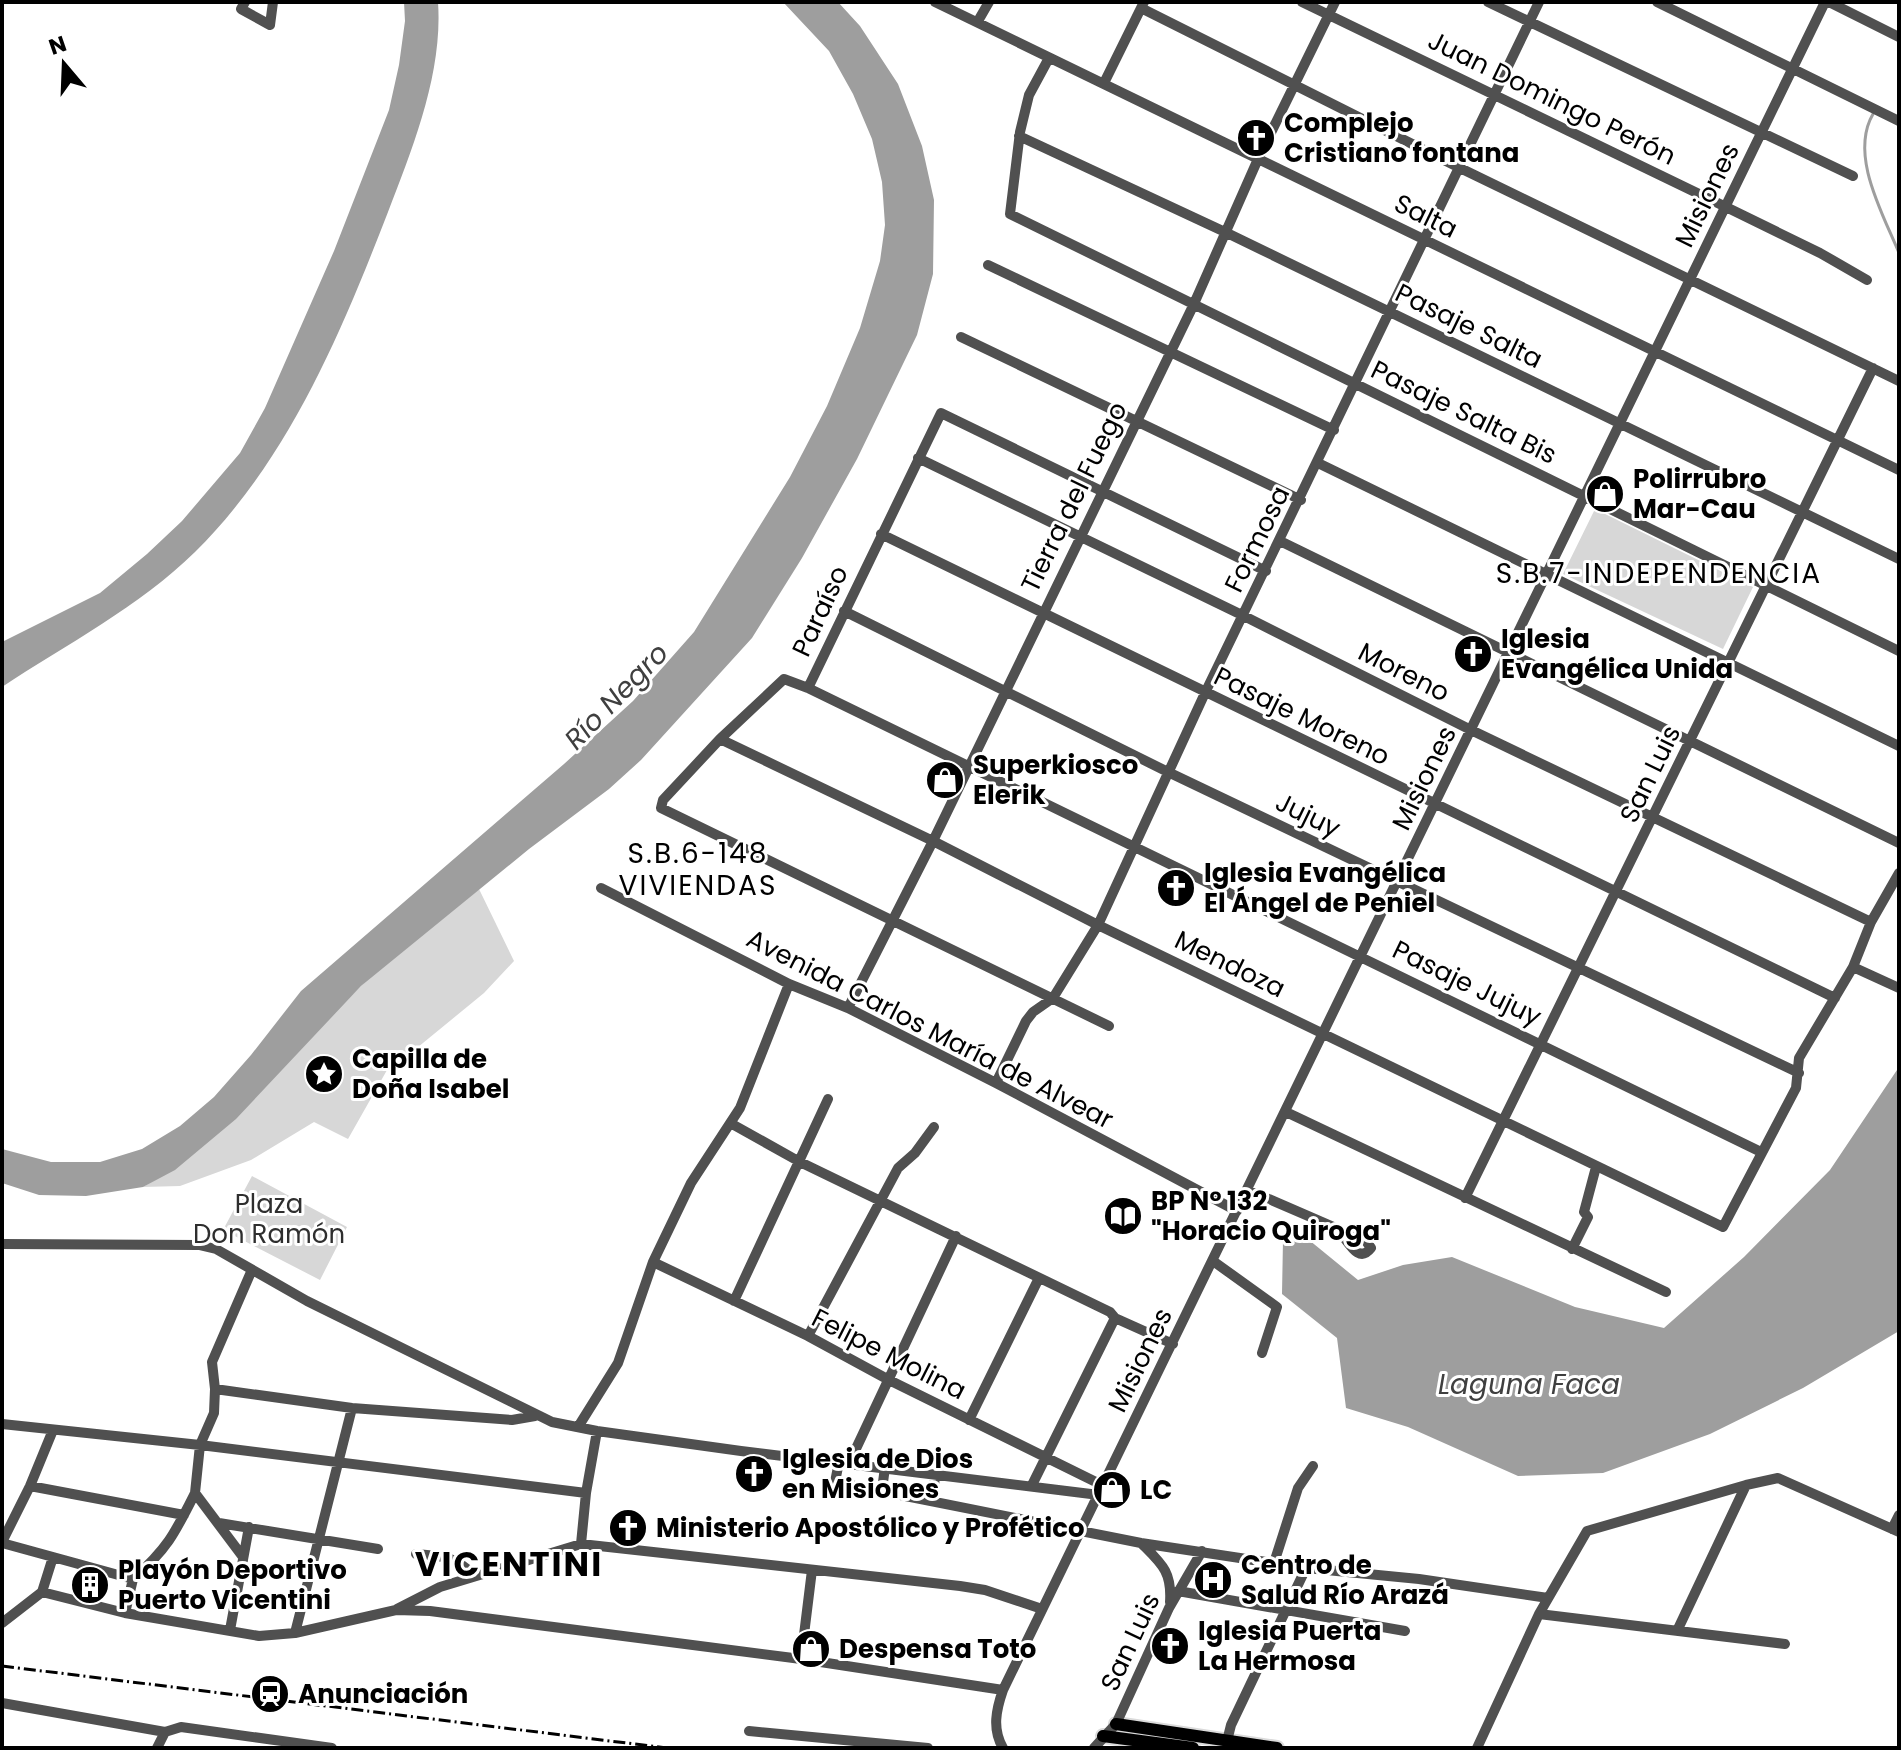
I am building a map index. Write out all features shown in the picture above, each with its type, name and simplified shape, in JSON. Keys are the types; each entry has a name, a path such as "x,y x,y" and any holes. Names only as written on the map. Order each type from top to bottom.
{"main road":[{"path":"1116,1724 1277,1748"},
{"path":"1103,1736 1193,1748"}],"street":[{"path":"245,2 241,9 270,25 273,2"},
{"name":"Salta","path":"935,2 1899,470"},
{"path":"978,21 989,2"},
{"name":"Juan Domingo Perón","path":"1302,2 1820,253 1867,280"},
{"name":"Tierra del Fuego","path":"848,1008 933,841 1193,306 1258,159 1335,2"},
{"path":"1488,2 1853,176"},
{"name":"Formosa","path":"996,1083 1026,1021 1053,998 1098,925 1205,693 1301,500 1539,2"},
{"path":"1657,2 1899,121"},
{"path":"1827,2 1899,37"},
{"name":"Misiones","path":"1003,1748 997,1737 996,1712 1003,1690 1827,2"},
{"path":"1104,83 1143,5 1295,86 1899,381"},
{"path":"1019,136 1029,95 1049,58"},
{"name":"Pasaje Salta Bis","path":"1019,136 1010,214 1193,306 1767,583 1899,651"},
{"name":"Pasaje Salta","path":"1019,136 1225,232 1899,559"},
{"path":"988,265 1334,430"},
{"path":"961,337 1301,500"},
{"name":"San Luis","path":"1465,1198 1873,368"},
{"name":"Paraíso","path":"892,919 661,808 663,800 720,739 784,679 808,688 941,413 1102,491"},
{"name":"Moreno","path":"918,458 1471,730 1871,922"},
{"path":"1318,463 1899,746"},
{"path":"1102,491 1266,571"},
{"name":"Pasaje Moreno","path":"881,534 1835,998"},
{"path":"1280,541 1899,843"},
{"name":"Jujuy","path":"844,611 1168,772 1799,1073"},
{"name":"Pasaje Jujuy","path":"808,688 1761,1152"},
{"name":"Mendoza","path":"720,739 1723,1227 1761,1152"},
{"path":"1761,1152 1796,1088 1799,1058 1853,967 1871,922 1899,873"},
{"name":"Avenida Carlos María de Alvear","path":"601,888 789,984 848,1008 996,1083 1237,1211"},
{"path":"892,919 1109,1026"},
{"path":"1853,967 1899,988"},
{"path":"578,1427 618,1363 653,1262 691,1183 732,1124 789,984"},
{"path":"734,1301 828,1099"},
{"path":"1286,1112 1666,1292"},
{"path":"732,1124 800,1162 1173,1344"},
{"path":"808,1336 898,1168 915,1153 934,1127"},
{"path":"1572,1249 1588,1217 1584,1212 1596,1167"},
{"path":"1248,1190 1336,1228"},
{"path":"852,1463 956,1236"},
{"path":"2,1244 199,1245 216,1249 251,1272 537,1416 578,1427 935,1474 1101,1490"},
{"path":"1213,1261 1277,1307 1262,1353"},
{"name":"Felipe Molina","path":"653,1262 808,1336 1101,1490"},
{"path":"125,1613 133,1579 161,1554 195,1493 200,1445 214,1413 212,1362 251,1272"},
{"path":"969,1420 1039,1278"},
{"path":"1032,1485 1115,1318"},
{"path":"215,1389 352,1408 512,1420 537,1416"},
{"path":"295,1633 352,1408"},
{"path":"2,1424 586,1493"},
{"path":"53,1430 2,1543 133,1579"},
{"path":"581,1544 597,1431"},
{"path":"839,1462 835,1482 1080,1533 1306,1568 1419,1579 1548,1598"},
{"path":"1274,1563 1298,1488 1313,1466"},
{"path":"882,1490 885,1467"},
{"path":"933,1500 935,1474"},
{"path":"1477,1748 1539,1614 1587,1531 1778,1478 1896,1531 1899,1515"},
{"path":"1677,1631 1746,1485"},
{"path":"30,1486 184,1515"},
{"path":"195,1493 243,1557"},
{"path":"219,1523 378,1549"},
{"path":"230,1630 249,1527"},
{"path":"1141,1543 1161,1562 1171,1583 1169,1608"},
{"path":"396,1610 431,1591 581,1544 985,1590 1042,1609"},
{"name":"San Luis","path":"1094,1748 1116,1724 1169,1608 1202,1551"},
{"path":"416,1554 446,1556 460,1562 475,1576"},
{"path":"2,1623 42,1592 53,1557"},
{"path":"1227,1741 1231,1725 1306,1568"},
{"path":"801,1659 812,1570"},
{"path":"1178,1591 1405,1631"},
{"path":"42,1592 125,1613 259,1636 295,1633 396,1610 430,1611 801,1659 1003,1690"},
{"path":"1539,1614 1785,1644"},
{"path":"2,1703 165,1732 181,1727 332,1748"},
{"path":"749,1731 928,1748"},
{"path":"157,1748 165,1732"}],"green space":[{"path":"1595,509 1753,587 1723,649 1563,574"},
{"path":"479,889 514,961 484,993 412,1052 391,1063 348,1139 314,1122 251,1160 180,1186 143,1187 175,1167 232,1120 361,986"},
{"name":"Plaza Don Ramón","path":"252,1176 347,1227 320,1280 223,1230"}],"water":[{"path":"404,2 438,2 436,56 424,109 398,187 351,303 285,435 228,516 173,572 126,608 2,687 2,642 100,593 182,521 240,453 265,408 334,251 389,110 399,65 405,21"},
{"path":"783,2 838,2 860,26 898,84 922,146 934,200 933,274 917,335 857,459 802,558 752,638 641,760 609,789 529,849 361,986 236,1119 175,1170 143,1187 86,1196 39,1195 2,1183 2,1149 51,1162 100,1162 142,1149 180,1126 214,1097 301,991 633,701 694,632 790,477 827,406 860,328 880,261 885,225 882,182 872,139 853,94 829,51"},
{"name":"Laguna Faca","path":"1899,1067 1899,1331 1803,1388 1710,1434 1603,1473 1518,1476 1408,1427 1346,1408 1337,1338 1282,1294 1283,1240 1309,1240 1358,1280 1403,1265 1452,1257 1575,1307 1664,1328 1744,1257 1830,1170"}],"waterway":[{"path":"1873,114 1867,130 1866,166 1877,203 1899,253"}],"railway":[{"path":"2,1666 667,1748"}],"place":[{"name":"Complejo Cristiano fontana","path":"1256,138"},
{"name":"Polirrubro Mar-Cau","path":"1605,494"},
{"name":"Iglesia Evangélica Unida","path":"1473,654"},
{"name":"Superkiosco Elerik","path":"945,780"},
{"name":"Iglesia Evangélica El Ángel de Peniel","path":"1176,888"},
{"name":"Capilla de Doña Isabel","path":"324,1074"},
{"name":"BP N° 132 \"Horacio Quiroga\"","path":"1123,1216"},
{"name":"Iglesia de Dios en Misiones","path":"754,1474"},
{"name":"LC","path":"1112,1490"},
{"name":"Ministerio Apostólico y Profético","path":"628,1528"},
{"name":"Centro de Salud Río Arazá","path":"1213,1580"},
{"name":"Playón Deportivo Puerto Vicentini","path":"90,1585"},
{"name":"Iglesia Puerta La Hermosa","path":"1170,1646"},
{"name":"Despensa Toto","path":"811,1649"},
{"name":"Anunciación","path":"270,1694"}],"district":[{"name":"S.B.7-INDEPENDENCIA","path":"1659,573"},
{"name":"S.B.6-148 VIVIENDAS","path":"698,869"},
{"name":"VICENTINI","path":"509,1564"}],"water label":[{"name":"Río Negro","path":"616,696"}]}
